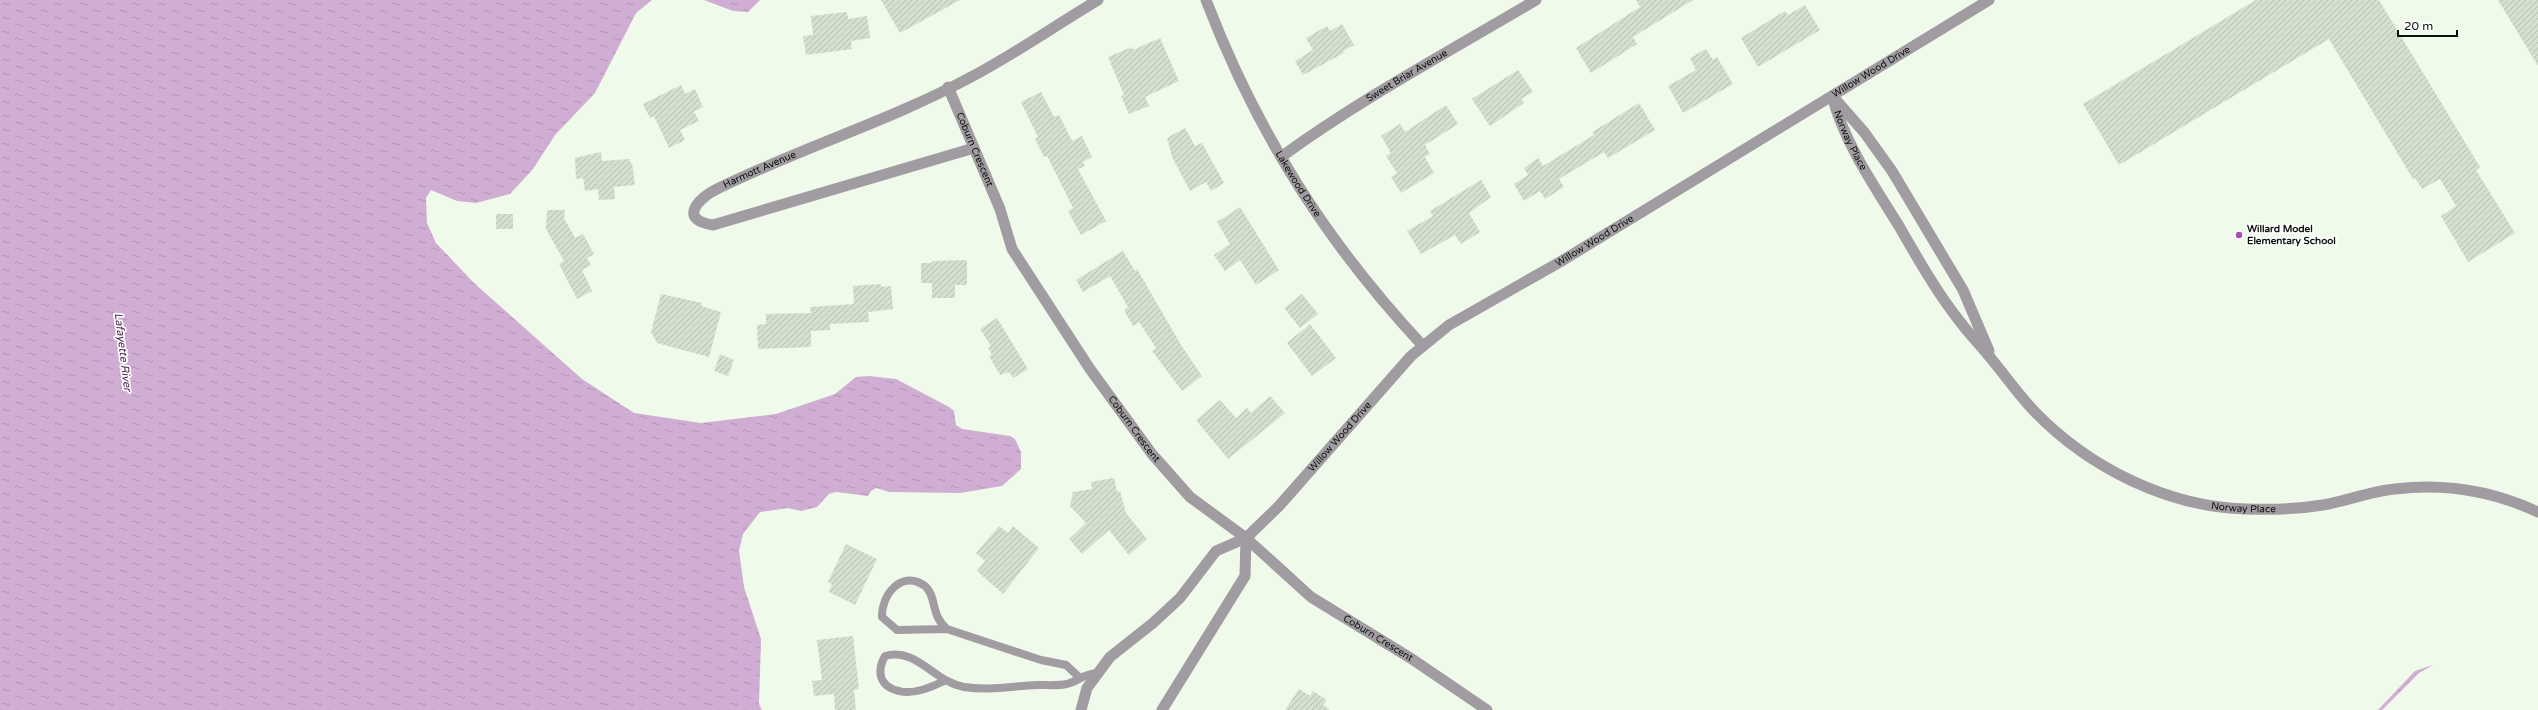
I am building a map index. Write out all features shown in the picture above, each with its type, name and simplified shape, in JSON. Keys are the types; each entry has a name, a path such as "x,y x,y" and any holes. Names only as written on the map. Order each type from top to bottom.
{"street":[{"name":"Harmott Avenue","path":"974,148 713,225 705,224 696,218 693,212 694,206 704,195 752,171 836,138 971,77 1098,0"},
{"name":"Lakewood Drive","path":"1206,0 1226,53 1304,198 1343,254 1386,307 1423,346"},
{"name":"Sweet Briar Avenue","path":"1281,157 1318,130 1536,0"},
{"name":"Willow Wood Drive","path":"1081,710 1087,688 1096,673 1110,657 1153,623 1180,598 1216,551 1246,538 1280,506 1411,356 1423,346 1449,326 1560,262 1990,0"},
{"name":"Coburn Crescent","path":"948,87 1000,209 1012,249 1090,369 1152,454 1190,497 1246,538 1311,597 1436,675 1487,710"},
{"name":"Norway Place","path":"1832,96 1864,132 1892,170 1963,290 1993,361"},
{"name":"Norway Place","path":"1832,96 1848,143 1932,282 1961,323 2035,412 2066,440 2100,464 2135,482 2172,496 2211,505 2243,509 2284,509 2324,505 2393,489 2436,487 2458,488 2488,494 2538,512"},
{"path":"1162,710 1245,576 1246,538"}],"lane":[{"path":"947,628 897,630 882,617 885,597 892,588 903,582 914,580 926,587 932,595 935,613 940,623 947,628 1041,660 1066,666 1079,677"},
{"path":"944,681 928,688 900,692 885,685 879,674 880,664 885,656 904,655 919,661 944,681 963,687 990,689 1068,684 1079,677 1096,673"}],"water":[{"name":"Lafayette River","path":"0,0 652,0 636,13 595,93 555,135 533,169 510,194 476,203 457,201 431,190 426,198 427,223 436,243 474,283 582,379 634,413 701,423 776,414 835,394 856,377 869,376 896,379 949,407 954,411 956,425 962,429 1010,436 1015,439 1021,452 1021,469 1002,486 960,493 889,492 876,488 871,491 868,496 836,492 829,494 817,507 801,511 788,508 760,512 743,534 739,551 744,587 761,639 759,704 762,710 0,710"},
{"path":"704,0 760,0 748,12 733,11"},
{"path":"2433,665 2419,673 2382,710 2378,710 2415,671"}],"building":[{"path":"881,0 960,0 900,33"},
{"path":"1636,0 1693,0 1633,37 1637,44 1591,73 1576,48 1640,7"},
{"path":"2256,0 2379,0 2480,167 2476,170 2515,233 2468,262 2441,216 2456,206 2440,179 2422,189 2415,178 2413,179 2329,39 2119,165 2083,104"},
{"path":"2498,0 2538,0 2538,66"},
{"path":"1805,5 1820,30 1758,67 1741,38 1785,11 1788,15"},
{"path":"847,12 848,19 867,16 870,38 851,41 852,49 806,55 803,36 813,35 811,16"},
{"path":"1342,24 1354,45 1343,51 1344,53 1303,75 1295,61 1313,50 1306,38 1327,26 1330,31"},
{"path":"1160,38 1179,81 1145,97 1149,106 1129,114 1121,96 1124,95 1108,57 1132,47 1133,50"},
{"path":"1706,49 1713,60 1717,57 1733,84 1683,113 1668,86 1696,70 1690,58"},
{"path":"1518,70 1533,92 1521,99 1524,103 1490,126 1472,99"},
{"path":"681,85 685,94 695,89 703,107 694,112 699,121 680,130 685,140 669,148 654,116 650,118 643,104"},
{"path":"1041,92 1054,117 1059,115 1072,141 1082,136 1092,157 1083,162 1085,166 1078,169 1106,221 1081,235 1068,211 1073,208 1047,156 1044,157 1035,139 1038,137 1021,102"},
{"path":"1639,103 1655,130 1608,158 1604,152 1559,179 1564,187 1545,199 1540,191 1524,201 1514,184 1528,175 1524,168 1538,158 1543,166 1594,135 1592,132"},
{"path":"1446,105 1458,124 1425,145 1430,154 1425,157 1434,173 1401,193 1391,177 1397,173 1386,156 1391,153 1381,136 1400,124 1405,132"},
{"path":"1185,128 1195,146 1202,143 1224,183 1211,191 1206,182 1190,191 1172,157 1167,138"},
{"path":"601,152 602,161 630,159 630,163 632,163 635,185 614,187 615,199 599,200 598,189 585,191 583,178 576,179 575,158"},
{"path":"1481,180 1491,197 1469,213 1480,232 1461,244 1455,235 1421,254 1407,231 1433,216 1430,211"},
{"path":"1240,207 1279,270 1256,285 1240,260 1225,271 1214,255 1230,244 1217,222"},
{"path":"547,210 565,210 564,218 575,238 583,234 594,254 587,258 591,265 582,270 592,291 577,299 559,264 564,261 546,229"},
{"path":"496,214 513,214 513,229 496,229"},
{"path":"1123,251 1135,271 1137,269 1181,345 1202,376 1182,391 1152,351 1156,348 1139,322 1133,326 1124,310 1128,307 1110,276 1083,292 1076,280"},
{"path":"967,260 967,285 955,285 955,298 932,298 932,283 921,283 921,263 932,263 932,261"},
{"path":"881,284 881,287 891,286 893,309 868,312 869,322 830,324 830,330 811,331 811,347 758,349 757,325 766,324 766,314 811,313 810,307 854,304 853,286"},
{"path":"661,294 702,303 701,306 721,312 709,357 657,343 651,332"},
{"path":"1302,294 1318,314 1300,328 1284,308"},
{"path":"997,318 1028,369 1013,378 1009,372 1000,375 989,356 992,354 988,348 991,346 980,329"},
{"path":"1310,324 1336,358 1312,376 1287,343"},
{"path":"720,354 734,360 728,376 714,371"},
{"path":"1270,396 1285,413 1228,459 1196,420 1220,400 1236,418 1247,408 1251,413"},
{"path":"1114,478 1117,492 1120,491 1126,513 1147,539 1129,555 1109,530 1082,554 1069,539 1086,523 1070,506 1073,492 1092,489 1091,482"},
{"path":"999,526 1008,533 1013,526 1039,548 1003,594 977,571 985,561 976,553"},
{"path":"846,544 877,559 855,605 829,592 832,584 828,582"},
{"path":"853,636 859,689 854,690 856,710 835,710 834,694 814,696 812,681 822,680 817,640"},
{"path":"1299,689 1310,696 1313,691 1327,700 1323,705 1330,710 1285,710"}],"place":[{"name":"Willard Model Elementary School","path":"2239,235"}]}
